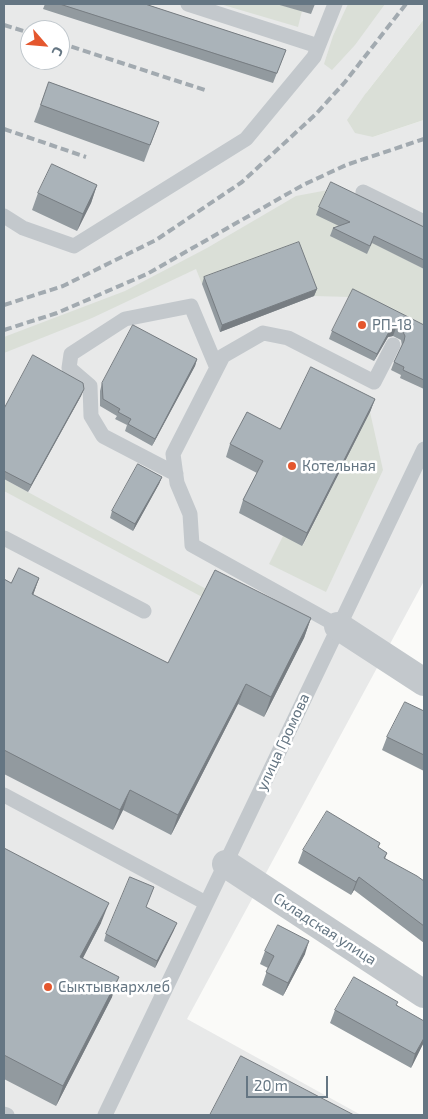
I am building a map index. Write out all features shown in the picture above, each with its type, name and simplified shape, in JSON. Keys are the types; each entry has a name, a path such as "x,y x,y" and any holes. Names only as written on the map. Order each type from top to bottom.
{"street":[{"path":"338,626 424,682"},
{"name":"Складская улица","path":"226,864 424,994"}],"lane":[{"path":"188,4 318,46"},
{"path":"4,216 23,228 74,246 246,139 314,57 335,4"},
{"path":"363,192 424,222"},
{"path":"176,474 103,436 91,416 90,386 69,368 72,354 125,319 191,306 217,368"},
{"path":"338,626 192,545 190,514 177,483 173,454 223,356 263,333 288,338 374,382 393,345"},
{"name":"улица Громова","path":"105,1115 424,449"},
{"path":"4,538 144,611"},
{"path":"4,795 206,903"}],"shaded area":[{"path":"4,4 424,4 424,19 366,93 373,137 424,120 424,581 187,1019 361,1115 4,1115"},
{"path":"220,4 277,4 302,11 298,27"},
{"path":"348,4 385,4 355,45 332,70 324,64 333,36"},
{"path":"424,19 424,120 373,137 355,133 347,120"},
{"path":"328,190 346,229 424,269 424,328 415,346 385,332 350,297 314,296 297,249 202,284 196,269 92,318 4,353 4,337 125,291 207,248 296,196"},
{"path":"370,412 383,470 326,592 269,564 283,536 303,545"},
{"path":"4,479 208,590 204,598 4,491"}],"building":[{"path":"60,4 145,4 286,50 277,73"},
{"path":"49,82 159,122 150,145 41,105"},
{"path":"52,164 97,185 83,214 38,193"},
{"path":"331,182 424,227 424,260 374,236 370,246 333,228 350,222 319,207"},
{"path":"299,242 317,289 222,325 204,277"},
{"path":"353,289 424,325 424,380 403,370 404,367 394,362 405,336 403,332 396,328 390,330 377,354 332,331"},
{"path":"133,325 197,359 155,439 128,424 131,419 118,412 120,409 103,399 102,383"},
{"path":"33,355 83,383 84,389 31,485 4,471 4,409"},
{"name":"Котельная","path":"311,367 375,399 307,533 243,500 263,461 230,444 247,412 280,429"},
{"path":"138,464 162,477 135,524 112,511"},
{"path":"19,568 39,578 32,594 168,663 215,570 311,618 271,697 246,684 178,815 130,790 120,810 4,750 4,579 11,583"},
{"path":"405,702 424,711 424,755 387,737"},
{"path":"327,811 380,843 378,847 387,853 384,858 424,881 424,926 359,877 356,882 303,850"},
{"name":"Сыктывкархлеб","path":"4,848 109,903 80,957 119,977 63,1086 4,1055"},
{"path":"130,877 154,887 146,907 177,923 157,961 106,934"},
{"path":"278,925 309,941 288,983 266,972 274,956 265,951"},
{"path":"354,977 398,1002 396,1005 424,1021 424,1038 415,1054 335,1010"},
{"path":"241,1056 354,1115 210,1115"}],"railway":[{"path":"4,305 63,286 156,240 242,182 316,114 345,82 406,4"},
{"path":"4,25 20,30"},
{"path":"70,46 208,91"},
{"path":"4,129 86,157"},
{"path":"4,330 57,313 147,274 303,185 346,165 424,139"}],"place":[{"name":"РП-18","path":"362,325"},
{"name":"Котельная","path":"292,466"},
{"name":"Сыктывкархлеб","path":"48,987"}]}
